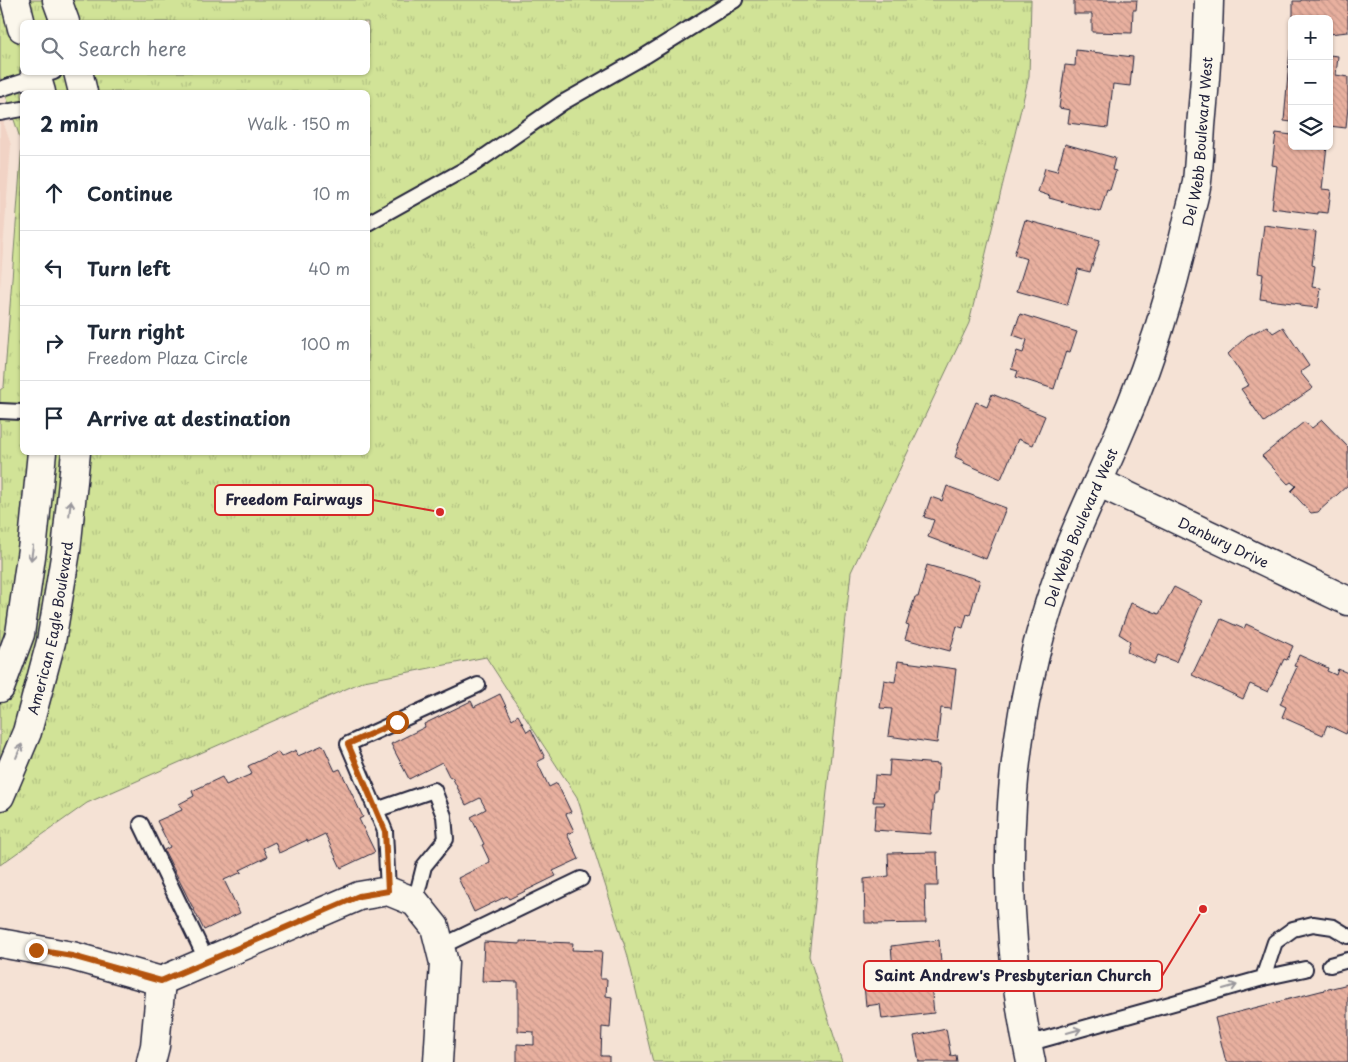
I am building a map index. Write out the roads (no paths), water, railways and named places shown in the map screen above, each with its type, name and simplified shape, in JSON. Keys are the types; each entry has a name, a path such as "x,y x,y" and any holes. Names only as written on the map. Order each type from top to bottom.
{"street":[{"path":"15,0 20,20"},
{"path":"57,0 64,20"},
{"name":"Del Webb Boulevard West","path":"1029,1053 1018,999 1014,962 1009,867 1011,813 1016,761 1026,695 1041,632 1069,548 1115,444 1148,362 1179,260 1196,182 1210,0"},
{"path":"79,75 82,90"},
{"name":"American Eagle Boulevard","path":"0,688 20,634 33,542 42,455"},
{"name":"American Eagle Boulevard","path":"0,796 27,732 51,642 66,551 76,455"},
{"name":"Danbury Drive","path":"1098,482 1348,601"},
{"path":"0,943 72,956 161,981 359,896 388,891 415,902 435,927 444,963 438,1062"},
{"path":"151,1062 155,1046 161,981"}],"lane":[{"path":"370,222 474,164 562,102 645,56 735,0"},
{"path":"0,89 42,79"},
{"path":"0,113 20,109"},
{"path":"0,411 20,412"},
{"path":"388,891 385,831 348,744 478,685"},
{"path":"376,810 434,790 444,816 446,839 424,866 415,902"},
{"path":"141,824 207,961"},
{"path":"440,947 582,879"},
{"path":"1263,978 1275,942 1293,929 1312,924 1333,927 1348,936"},
{"path":"1330,965 1348,960"},
{"path":"1029,1053 1263,978 1305,969"}],"place":[{"name":"Freedom Fairways","path":"440,512"},
{"name":"Saint Andrew's Presbyterian Church","path":"1203,909"}]}
